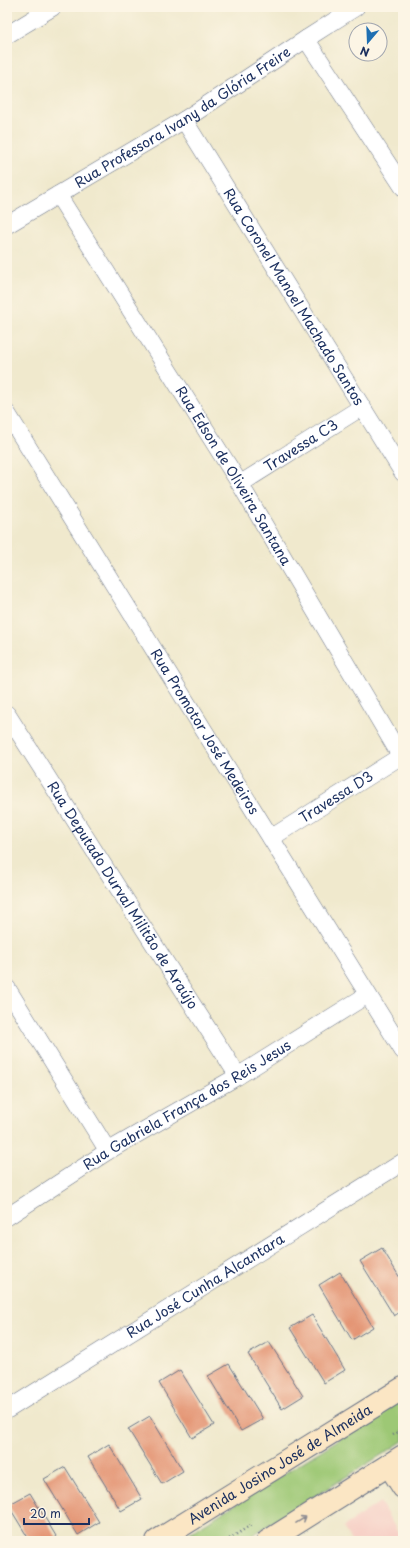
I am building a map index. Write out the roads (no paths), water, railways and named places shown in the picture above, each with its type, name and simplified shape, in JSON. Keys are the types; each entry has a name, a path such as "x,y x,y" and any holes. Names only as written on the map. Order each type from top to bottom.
{"main road":[{"name":"Avenida Josino José de Almeida","path":"157,1541 403,1388"},
{"path":"268,1541 396,1460 403,1487"}],"street":[{"path":"7,35 53,7"},
{"name":"Rua Professora Ivany da Glória Freire","path":"7,225 184,120 306,38 356,7"},
{"path":"306,38 403,186"},
{"name":"Rua Coronel Manoel Machado Santos","path":"184,120 403,473"},
{"name":"Rua Edson de Oliveira Santana","path":"58,195 240,484 402,758"},
{"name":"Travessa C3","path":"240,484 362,407"},
{"name":"Rua Promotor José Medeiros","path":"7,412 403,1051"},
{"name":"Rua Deputado Durval Militão de Araújo","path":"7,714 238,1076"},
{"name":"Travessa D3","path":"271,838 402,758"},
{"path":"7,988 108,1151"},
{"name":"Rua Gabriela França dos Reis Jesus","path":"7,1217 108,1151 238,1076 367,995"},
{"name":"Rua José Cunha Alcantara","path":"7,1410 403,1162"}]}
